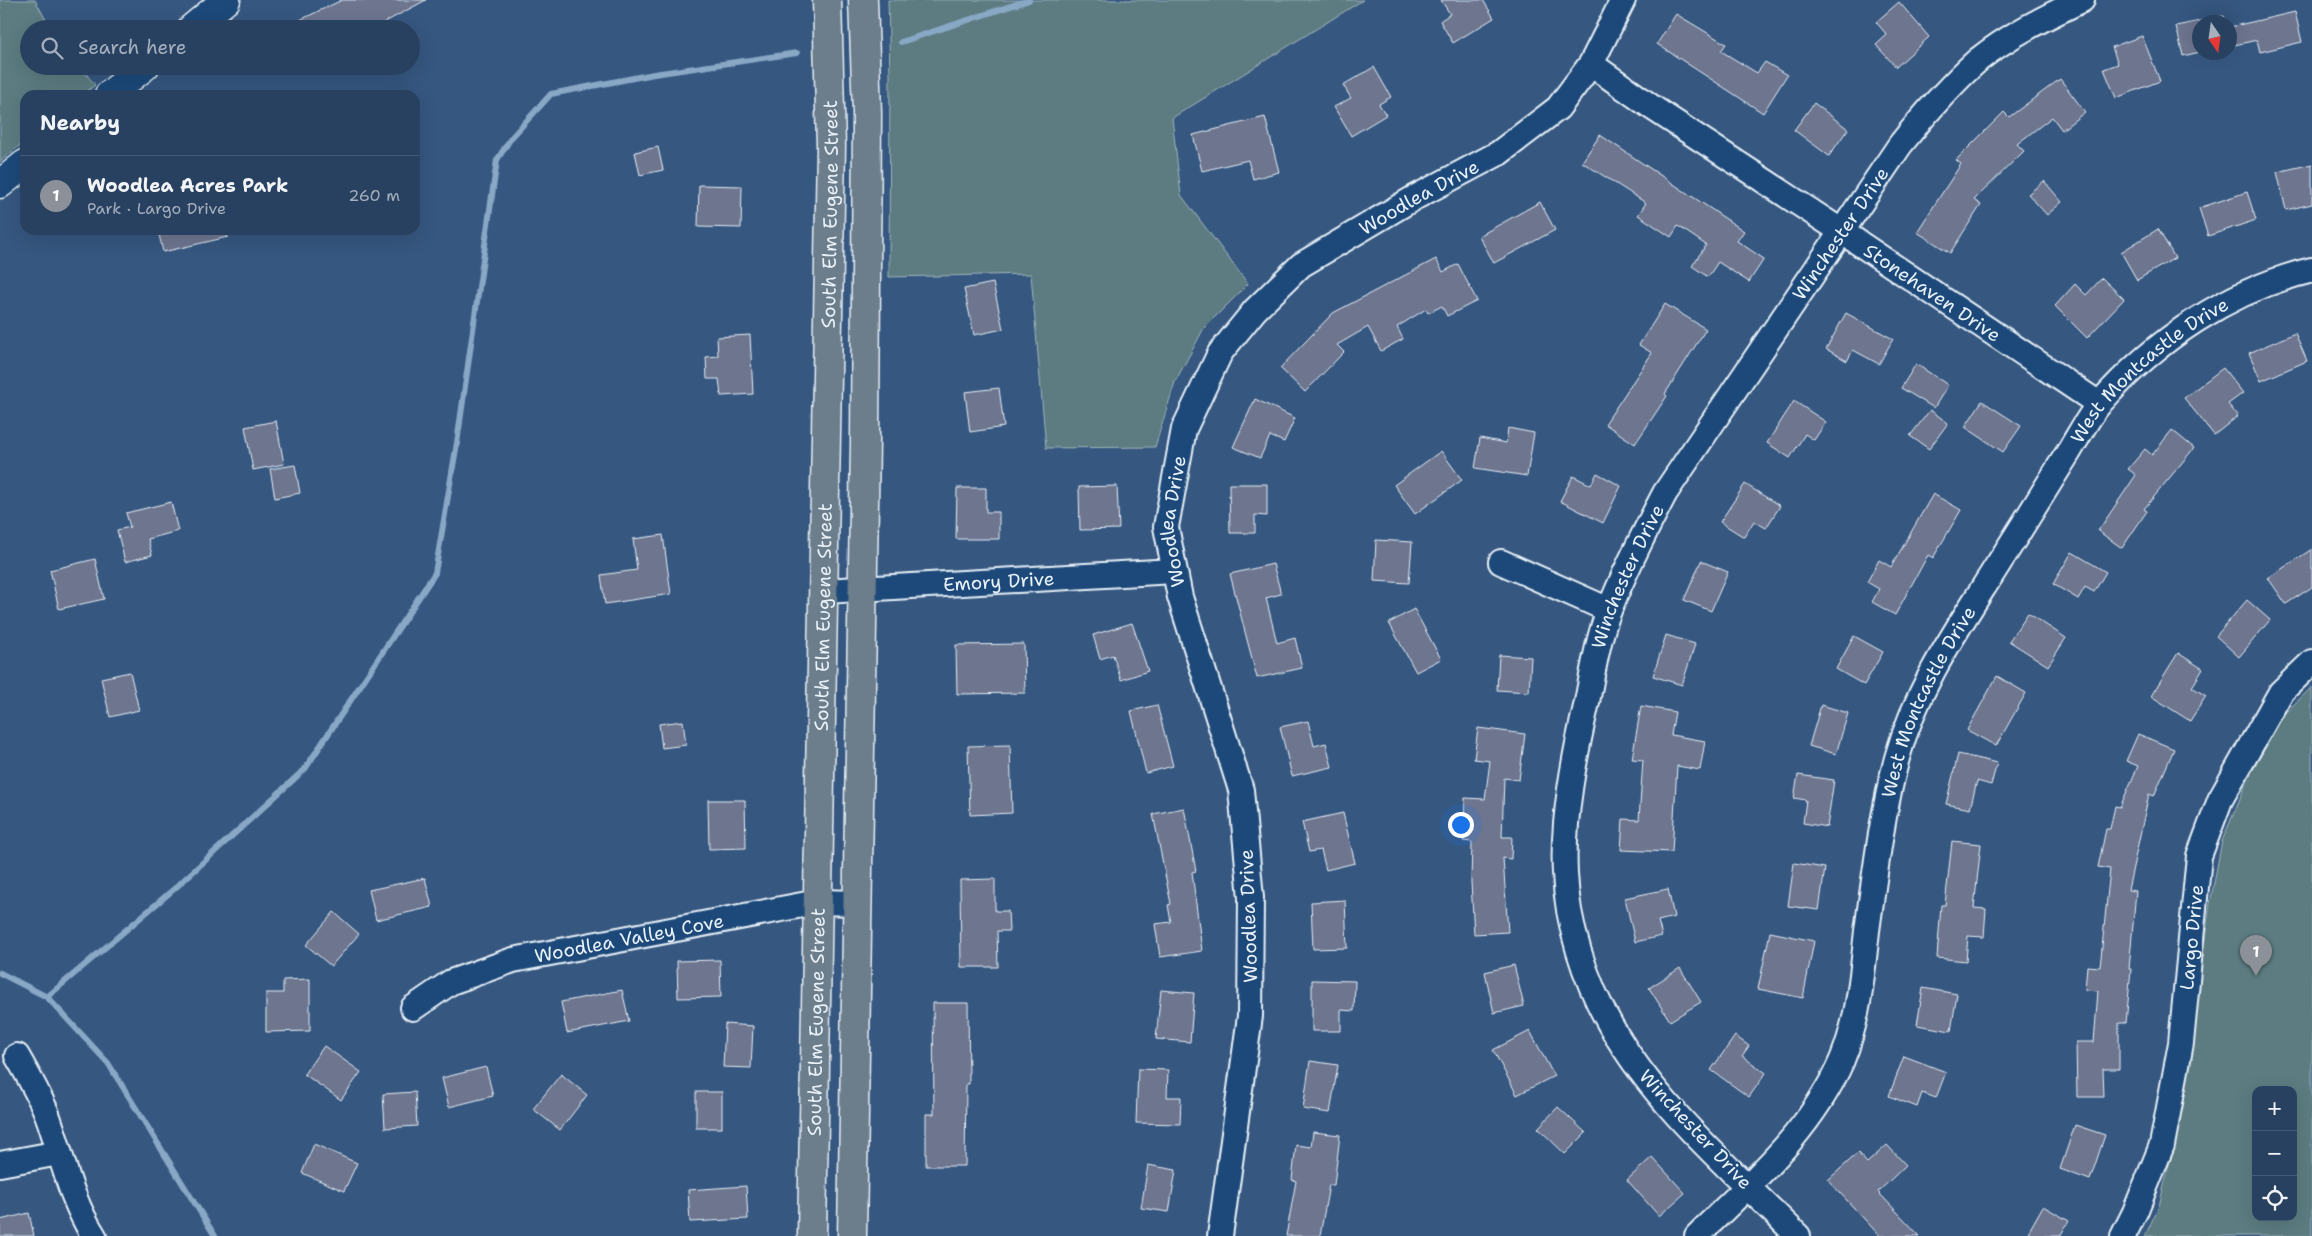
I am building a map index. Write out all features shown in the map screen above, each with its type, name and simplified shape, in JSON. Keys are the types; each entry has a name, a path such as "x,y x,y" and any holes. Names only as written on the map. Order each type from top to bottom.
{"main road":[{"name":"South Elm Eugene Street","path":"812,1236 831,146 827,0"},
{"name":"South Elm Eugene Street","path":"852,1236 863,589 866,123 864,0"}],"street":[{"path":"202,20 226,0"},
{"name":"Woodlea Drive","path":"1220,1236 1250,1016 1251,898 1241,790 1180,597 1166,527 1184,429 1220,353 1255,310 1301,265 1414,198 1499,153 1558,108 1591,64 1623,0"},
{"name":"Winchester Drive","path":"1798,1236 1673,1111 1640,1070 1611,1026 1594,993 1571,916 1565,873 1571,784 1594,669 1609,610 1665,493 1900,145 1936,101 1980,59 2031,25 2082,0"},
{"name":"Stonehaven Drive","path":"1591,64 1652,108 1841,231 2099,404"},
{"path":"115,90 134,75"},
{"path":"0,184 20,168"},
{"name":"West Montcastle Drive","path":"1697,1236 1784,1150 1817,1109 1842,1060 1857,1016 1884,817 1897,758 1914,711 1939,656 2099,404 2143,361 2182,329 2226,302 2294,274 2312,270"},
{"path":"1501,562 1609,610"},
{"name":"Emory Drive","path":"824,591 1174,571"},
{"name":"Largo Drive","path":"2123,1236 2135,1212 2162,1145 2181,1043 2199,856 2220,800 2281,692 2312,662"},
{"name":"Woodlea Valley Cove","path":"412,1008 451,982 514,960 818,902 857,903"},
{"path":"17,1056 47,1114 72,1191 94,1236"},
{"path":"0,1164 59,1153"}],"green space":[{"path":"0,0 35,0 46,20 20,20 20,75 87,75 95,85 88,90 20,90 20,145 0,162"},
{"path":"888,0 1363,0 1172,118 1181,195 1248,284 1204,328 1175,382 1155,447 1046,448 1031,274 889,277 890,76"},
{"path":"2312,687 2312,1236 2145,1236 2159,1206 2183,1107 2209,909 2222,841 2250,775 2285,713"}],"building":[{"path":"342,0 426,0 389,20 300,20"},
{"path":"1441,0 1483,0 1494,18 1453,43 1440,21 1450,14"},
{"path":"1899,2 1929,37 1896,67 1876,45 1887,35 1876,22"},
{"path":"2295,12 2302,42 2260,52 2257,40 2237,44 2237,25"},
{"path":"1676,14 1726,44 1721,51 1757,73 1765,62 1787,75 1763,113 1657,44"},
{"path":"2192,23 2192,54 2183,56 2176,26"},
{"path":"2142,36 2160,81 2116,98 2104,69 2118,64 2112,47"},
{"path":"1374,67 1391,97 1379,104 1386,115 1351,136 1334,107 1351,98 1343,85"},
{"path":"2060,79 2085,112 2062,130 2052,117 2017,144 2024,151 1974,200 1981,205 1950,253 1917,232 1961,164 1956,160 2004,112 2009,117"},
{"path":"1814,103 1848,129 1829,156 1794,130"},
{"path":"1265,117 1279,172 1253,179 1248,160 1202,171 1193,135"},
{"path":"1600,135 1744,231 1737,241 1764,259 1749,282 1718,262 1708,277 1692,266 1706,245 1678,226 1671,237 1638,215 1646,203 1582,162"},
{"path":"658,147 663,170 640,175 635,152"},
{"path":"2312,164 2312,204 2286,210 2277,172"},
{"path":"2044,181 2062,202 2047,215 2028,194"},
{"path":"699,185 742,186 741,228 698,227"},
{"path":"2247,192 2256,220 2208,236 2199,208"},
{"path":"1540,202 1555,230 1494,263 1479,236"},
{"path":"2158,229 2175,258 2137,280 2121,252"},
{"path":"159,235 228,235 228,237 163,252"},
{"path":"1436,259 1443,272 1458,264 1477,301 1447,316 1442,306 1428,313 1426,309 1397,327 1403,339 1381,351 1368,327 1337,345 1344,352 1305,392 1280,368 1333,313"},
{"path":"2102,278 2124,299 2087,338 2055,306 2075,284 2086,295"},
{"path":"993,283 1003,329 974,335 964,289"},
{"path":"1665,304 1706,329 1665,394 1667,396 1635,444 1605,424 1652,353 1639,345"},
{"path":"1846,313 1893,339 1879,364 1853,350 1847,361 1826,349"},
{"path":"2295,333 2307,361 2261,381 2249,353"},
{"path":"750,335 753,394 721,396 719,379 707,379 706,357 718,356 717,337"},
{"path":"1916,364 1948,385 1934,408 1901,388"},
{"path":"2223,368 2243,393 2228,404 2238,416 2214,435 2184,398"},
{"path":"999,388 1004,427 970,432 965,392"},
{"path":"1255,399 1295,418 1284,442 1270,436 1260,458 1233,447"},
{"path":"1794,401 1826,422 1814,440 1805,434 1790,458 1767,443"},
{"path":"1982,401 2021,426 2003,452 1965,427"},
{"path":"1930,410 1948,423 1929,449 1910,436"},
{"path":"276,421 284,464 253,470 245,427"},
{"path":"1508,428 1534,433 1527,476 1475,468 1480,438 1506,443"},
{"path":"2172,430 2194,448 2144,509 2147,511 2122,548 2098,531 2136,475 2128,469 2145,449 2152,455"},
{"path":"1441,451 1462,480 1415,514 1394,485"},
{"path":"295,465 300,493 275,498 270,469"},
{"path":"1597,473 1621,486 1603,523 1560,501 1573,476 1591,485"},
{"path":"1229,484 1267,484 1267,516 1255,515 1255,533 1230,533"},
{"path":"1745,484 1780,506 1766,528 1754,521 1744,537 1720,522"},
{"path":"1117,486 1119,529 1080,530 1079,487"},
{"path":"957,488 986,488 986,512 999,512 999,539 956,539"},
{"path":"1933,494 1961,510 1933,558 1928,555 1895,615 1872,602 1879,589 1867,582 1879,560 1891,567"},
{"path":"171,502 178,531 148,539 152,555 125,562 117,530 130,527 126,513"},
{"path":"663,535 671,594 605,604 601,575 637,570 633,539"},
{"path":"1376,540 1412,542 1409,583 1374,581"},
{"path":"2312,549 2312,587 2286,604 2268,578"},
{"path":"2072,552 2106,572 2094,592 2085,587 2078,599 2053,584"},
{"path":"95,559 104,599 59,609 50,570"},
{"path":"1701,561 1728,572 1711,611 1684,600"},
{"path":"1273,564 1281,594 1266,598 1277,643 1295,638 1302,668 1257,678 1230,574"},
{"path":"2247,600 2270,620 2239,657 2216,636"},
{"path":"1414,609 1441,659 1416,672 1389,623"},
{"path":"2028,613 2066,638 2048,666 2009,641"},
{"path":"1132,623 1148,671 1121,680 1113,655 1100,659 1093,635"},
{"path":"1666,635 1695,644 1682,685 1653,676"},
{"path":"1854,636 1883,652 1864,685 1836,669"},
{"path":"1024,644 1025,693 957,694 956,645"},
{"path":"2178,653 2203,669 2192,687 2206,696 2190,721 2151,696"},
{"path":"1499,655 1531,657 1529,692 1497,690"},
{"path":"130,672 139,710 110,717 101,678"},
{"path":"1997,676 2026,693 1996,746 1967,730"},
{"path":"1157,705 1173,766 1146,773 1131,711"},
{"path":"1821,705 1848,713 1836,754 1809,746"},
{"path":"1641,706 1675,712 1671,735 1705,741 1700,770 1677,766 1672,852 1621,850 1623,819 1639,820 1643,760 1632,759"},
{"path":"683,721 686,745 662,748 659,724"},
{"path":"1308,721 1314,746 1326,743 1332,767 1292,776 1280,727"},
{"path":"1478,728 1525,734 1519,780 1504,778 1502,837 1512,837 1511,859 1503,858 1508,932 1474,934 1471,882 1472,842 1463,841 1465,798 1485,799 1490,761 1474,759"},
{"path":"2138,734 2174,749 2154,796 2149,794 2128,890 2136,891 2126,1023 2119,1023 2119,1069 2103,1069 2104,1097 2077,1097 2076,1042 2094,1042 2098,991 2085,990 2087,966 2100,967 2110,869 2098,867 2106,829 2110,829 2115,806 2120,807 2138,766 2126,761"},
{"path":"1010,745 1012,813 970,815 968,746"},
{"path":"1958,754 1997,763 1991,785 1977,781 1970,809 1946,804"},
{"path":"1798,775 1834,780 1827,827 1803,823 1806,800 1794,798"},
{"path":"708,800 745,800 746,848 709,849"},
{"path":"1184,808 1196,871 1192,872 1202,951 1160,957 1155,924 1171,922 1168,905 1171,904 1153,814"},
{"path":"1343,813 1355,863 1326,870 1321,850 1309,852 1302,822"},
{"path":"1952,841 1981,844 1974,908 1986,909 1984,937 1968,936 1966,961 1937,958 1941,905 1945,905"},
{"path":"1794,863 1825,868 1819,910 1788,906"},
{"path":"425,878 432,907 376,920 369,890"},
{"path":"995,879 995,911 1008,911 1009,931 997,931 998,967 961,967 960,880"},
{"path":"1668,889 1674,917 1658,921 1662,936 1635,942 1625,898"},
{"path":"1345,900 1347,948 1313,949 1311,902"},
{"path":"334,912 359,934 331,966 306,945"},
{"path":"1770,932 1814,941 1803,998 1758,989"},
{"path":"720,960 721,997 678,998 677,961"},
{"path":"1514,965 1524,1006 1494,1013 1485,972"},
{"path":"1680,968 1701,1002 1670,1021 1649,988"},
{"path":"310,979 310,1031 266,1032 266,993 283,993 283,980"},
{"path":"1312,980 1355,981 1354,1011 1341,1010 1341,1031 1312,1031"},
{"path":"1923,988 1957,994 1951,1031 1917,1025"},
{"path":"622,990 629,1021 567,1033 561,1002"},
{"path":"1161,990 1194,993 1190,1042 1156,1039"},
{"path":"933,1003 968,1003 969,1084 966,1084 965,1166 926,1166 926,1114 934,1114"},
{"path":"725,1024 753,1026 751,1068 723,1067"},
{"path":"1530,1031 1554,1076 1517,1095 1493,1050"},
{"path":"1735,1036 1749,1046 1742,1056 1766,1073 1749,1097 1711,1070"},
{"path":"324,1046 361,1072 341,1100 304,1074"},
{"path":"1904,1056 1946,1072 1936,1098 1922,1093 1917,1107 1889,1096"},
{"path":"1310,1061 1338,1065 1330,1113 1303,1109"},
{"path":"486,1067 493,1096 449,1107 442,1078"},
{"path":"1138,1069 1168,1070 1167,1097 1181,1097 1180,1124 1136,1123"},
{"path":"561,1074 587,1095 560,1130 533,1109"},
{"path":"415,1092 417,1126 385,1128 383,1094"},
{"path":"696,1092 722,1092 722,1128 696,1128"},
{"path":"1558,1107 1586,1133 1565,1154 1538,1128"},
{"path":"2075,1125 2105,1135 2090,1180 2060,1169"},
{"path":"1313,1132 1340,1135 1334,1185 1329,1185 1320,1236 1286,1236 1296,1181 1292,1180 1296,1145 1311,1147"},
{"path":"314,1144 357,1163 344,1191 302,1173"},
{"path":"1887,1145 1906,1165 1878,1192 1920,1236 1880,1236 1828,1180 1858,1153 1867,1163"},
{"path":"1652,1157 1685,1193 1659,1216 1627,1180"},
{"path":"1148,1165 1176,1170 1169,1212 1141,1208"},
{"path":"746,1186 748,1219 690,1222 688,1190"},
{"path":"2043,1206 2069,1221 2060,1236 2026,1236"},
{"path":"29,1213 34,1236 0,1236 0,1220"}],"waterway":[{"path":"901,42 1029,0"},
{"path":"47,997 174,889 305,769 435,573 457,443 497,160 511,138 551,94 654,74 797,53"},
{"path":"0,973 47,997 108,1063 215,1236"}],"place":[{"name":"Woodlea Acres Park","path":"2256,976"}]}
